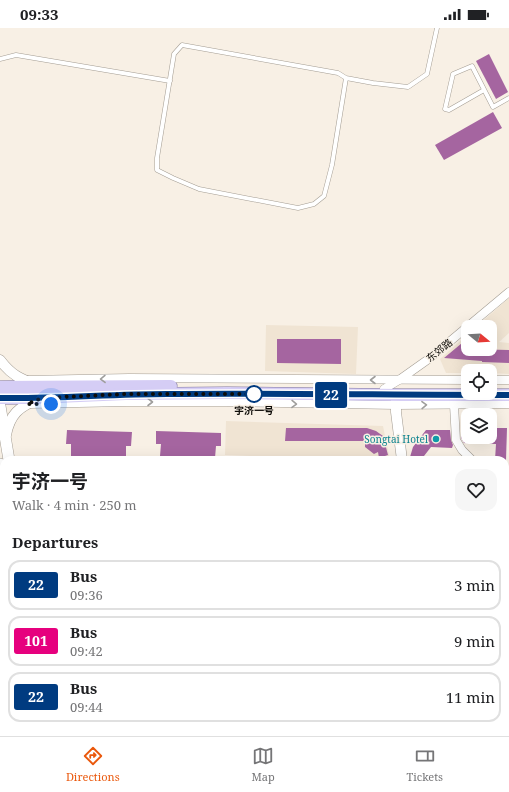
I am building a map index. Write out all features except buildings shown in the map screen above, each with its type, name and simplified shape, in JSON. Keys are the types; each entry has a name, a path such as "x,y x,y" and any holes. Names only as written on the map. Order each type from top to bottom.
{"main road":[{"path":"0,398 41,392 222,386 461,389"},
{"path":"0,387 41,392 220,394 396,400 509,395"},
{"path":"497,388 509,388"},
{"path":"0,406 9,456"}],"street":[{"name":"东郊路","path":"384,389 430,358 509,292"},
{"path":"0,360 10,371 41,392 19,409 12,417 8,425 6,435"},
{"path":"25,380 129,378 461,380"},
{"path":"497,380 509,380"},
{"path":"27,404 396,400 454,405 509,404"},
{"path":"396,400 402,456"},
{"path":"454,405 456,440 468,456"}],"lane":[{"path":"346,78 332,165 324,196 314,204 298,208 199,189 157,170 157,158 174,54 182,45 338,73 346,78 408,87 427,74 437,28"},
{"path":"0,60 16,55 170,81"},
{"path":"484,90 449,110 445,109 453,74 472,66 493,107 509,98"}],"shaded area":[{"path":"509,298 509,333 499,342 509,343 509,374 497,373 497,364 461,364 461,373 446,373 440,359 461,340 461,356 497,356 497,320 484,320"},
{"path":"266,325 358,327 356,374 265,371"},
{"path":"226,421 383,426 389,456 250,456 225,455"}],"bus line":[{"name":"22","path":"0,398 126,394 509,395"}],"place":[{"name":"宇济一号","path":"254,394"},
{"name":"Songtai Hotel","path":"436,439"}],"route":[{"path":"51,404 27,404 42,398 126,394 228,394 258,394 254,394"}]}
